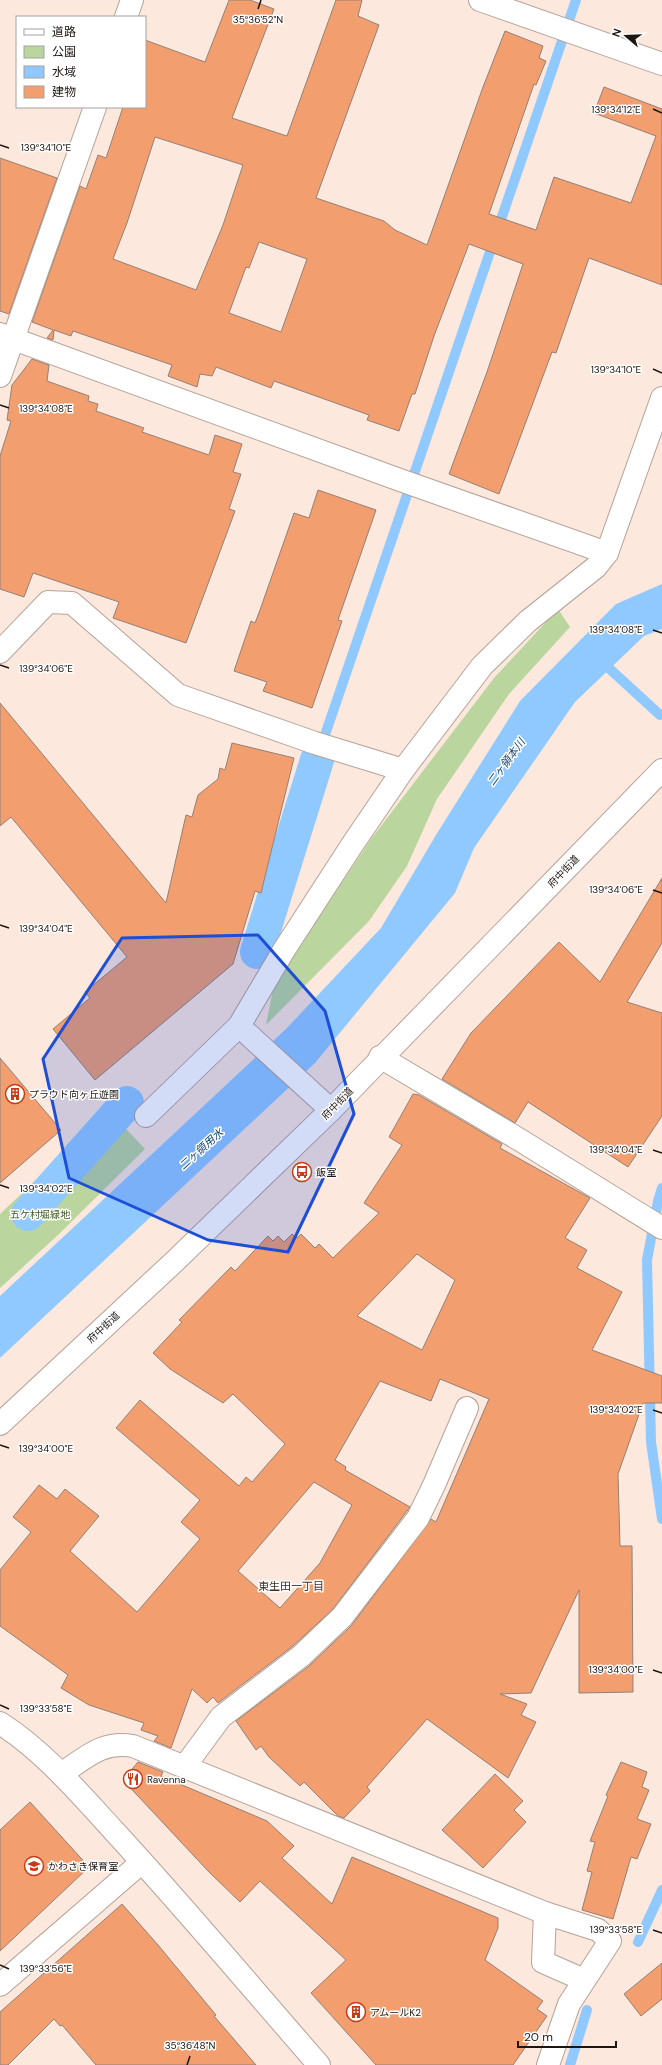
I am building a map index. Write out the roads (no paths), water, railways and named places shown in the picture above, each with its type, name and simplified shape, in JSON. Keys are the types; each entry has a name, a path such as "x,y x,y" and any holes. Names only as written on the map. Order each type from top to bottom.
{"street":[{"path":"126,16 132,0"},
{"path":"480,0 662,64"},
{"path":"0,376 7,337 95,108"},
{"path":"7,337 400,480 607,553"},
{"path":"146,1116 245,1032 284,950 403,770 482,666 528,621 596,567 607,553 662,398"},
{"path":"0,652 48,602 72,603 178,695 315,743 403,770"},
{"name":"府中街道","path":"0,1424 174,1262 331,1110 380,1057 662,770"},
{"path":"245,1032 331,1110"},
{"path":"380,1057 520,1140 656,1224"},
{"path":"185,1766 221,1717 301,1656 342,1617 418,1518 434,1486 467,1408"},
{"path":"0,1723 33,1748 61,1774 142,1862 319,2065"},
{"path":"61,1774 101,1748 118,1744 133,1746 544,1912 598,1930 610,1941 569,2004 548,2065"},
{"path":"0,1985 142,1862"},
{"path":"544,1912 543,1962 584,1980"}],"water":[{"path":"662,584 662,629 644,636 575,702 474,848 455,893 315,1063 0,1358 0,1296 286,1029 381,928 436,835 520,701 616,604"}],"waterway":[{"path":"326,732 576,0"},
{"path":"600,660 660,715"},
{"path":"257,952 317,760"},
{"path":"28,1214 127,1103"},
{"path":"662,1188 658,1201 647,1260 651,1442 662,1519"},
{"path":"638,1942 662,1890"},
{"path":"570,2065 587,2010"}],"place":[{"name":"プラウド向ヶ丘遊園","path":"15,1094"},
{"name":"飯室","path":"302,1172"},
{"name":"Ravenna","path":"133,1779"},
{"name":"かわさき保育室","path":"34,1866"},
{"name":"アムールK2","path":"356,2012"}],"district":[{"name":"東生田一丁目","path":"291,1586"}],"water label":[{"name":"二ヶ領本川","path":"506,762"},
{"name":"二ヶ領用水","path":"201,1149"}],"park label":[{"name":"五ケ村堀緑地","path":"40,1214"}]}
